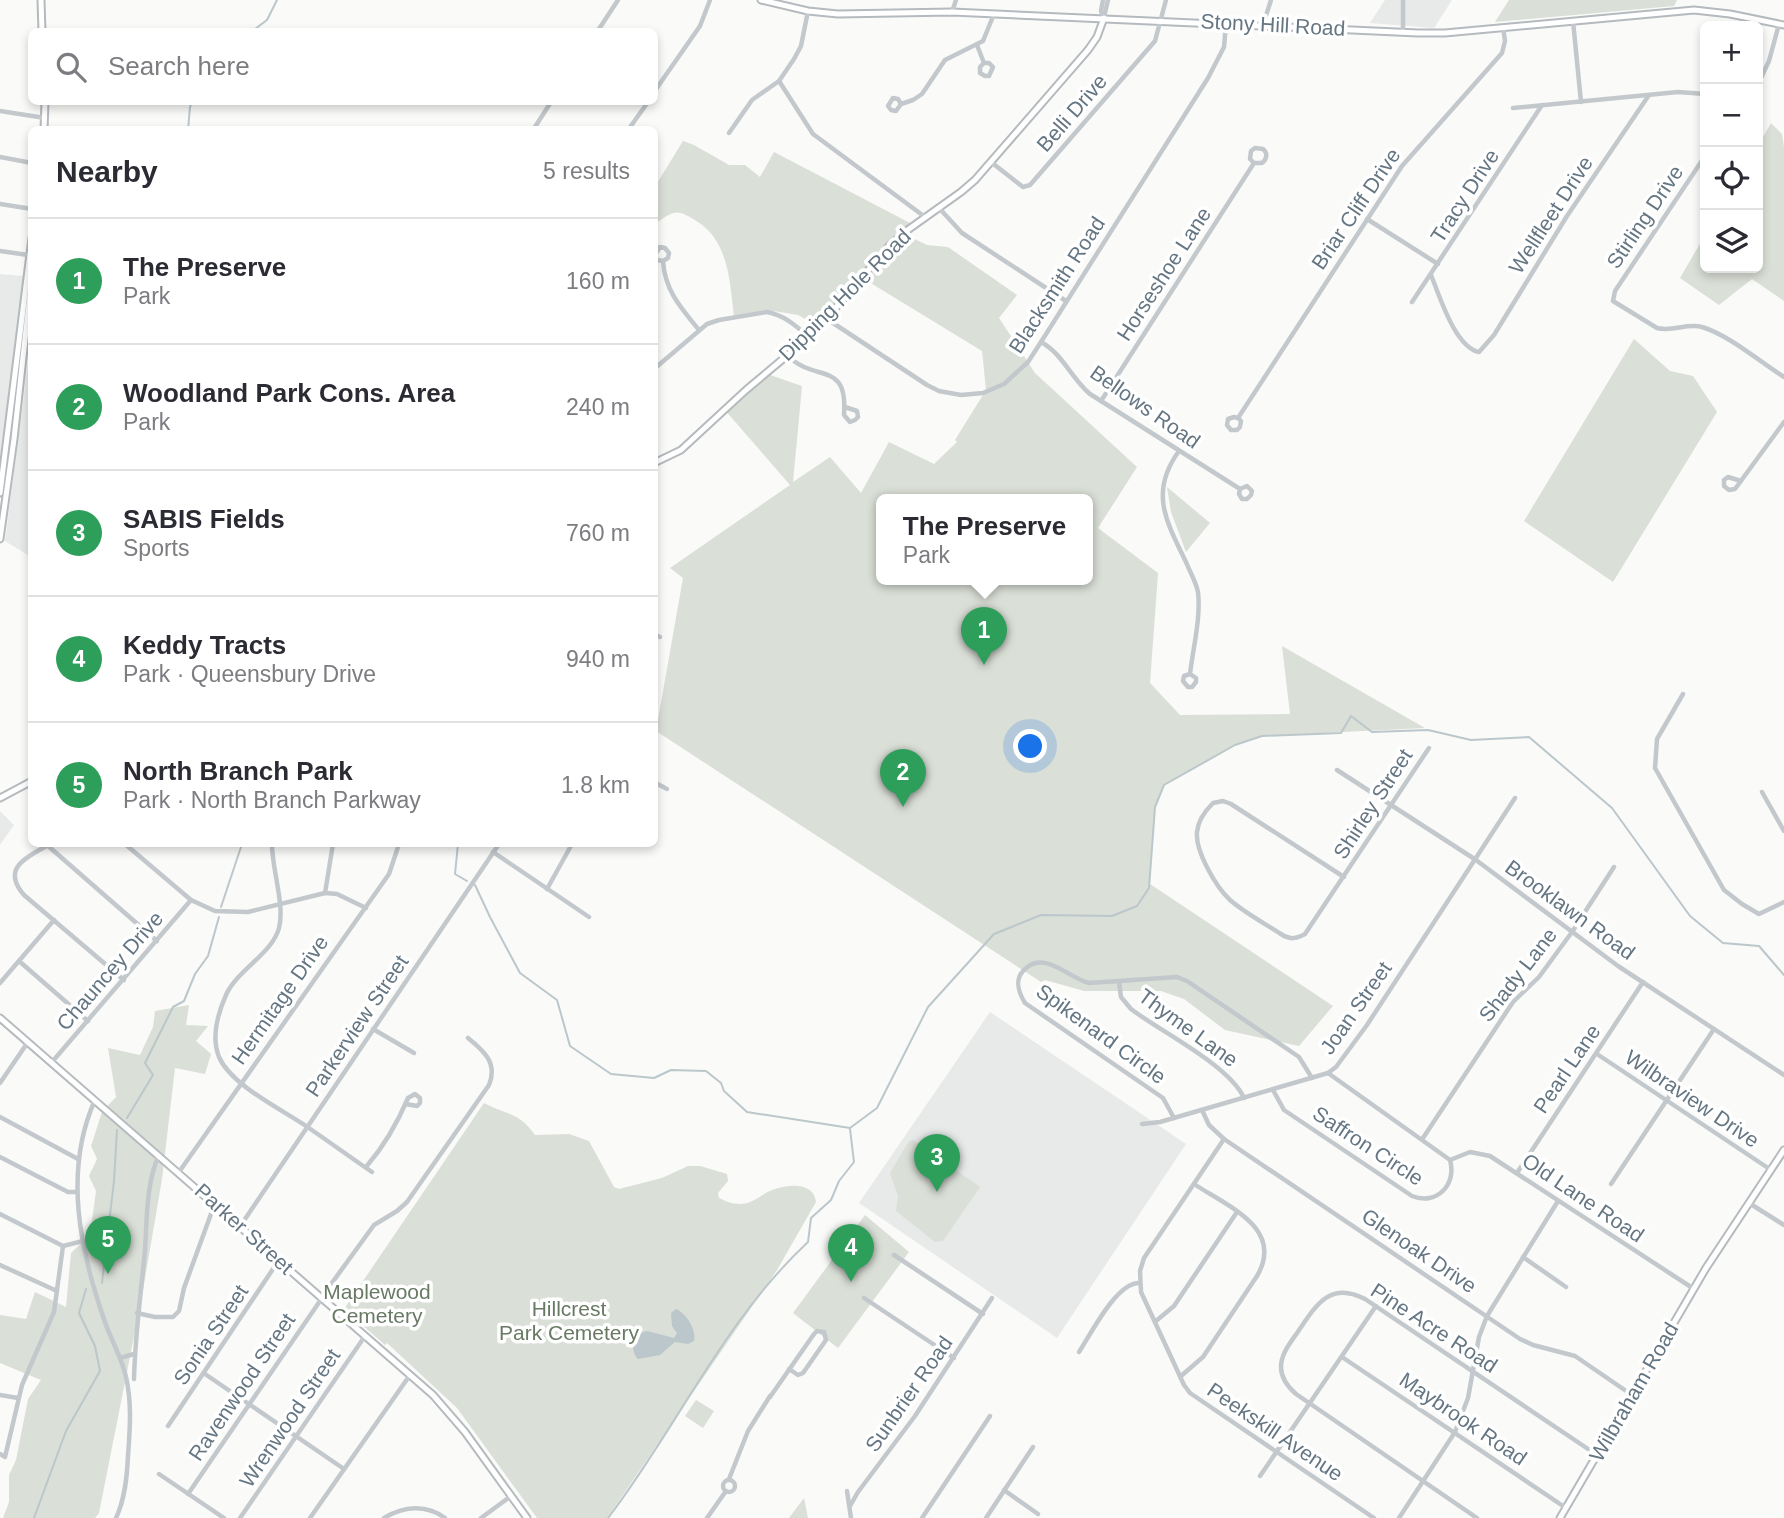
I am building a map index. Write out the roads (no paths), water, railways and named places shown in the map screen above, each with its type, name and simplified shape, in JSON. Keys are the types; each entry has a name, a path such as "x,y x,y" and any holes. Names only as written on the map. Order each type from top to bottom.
{"main road":[{"path":"41,0 43,28"},
{"name":"Stony Hill Road","path":"761,0 838,15 952,12 1445,33 1694,10 1782,24"},
{"name":"Dipping Hole Road","path":"658,461 681,450 809,337 881,255 925,217 961,192 991,162 1087,50 1097,37 1104,18"},
{"path":"44,126 45,105"},
{"path":"0,493 28,255"},
{"path":"0,539 28,313"},
{"path":"0,798 28,783"},
{"name":"Parker Street","path":"0,1018 241,1225 445,1407 527,1518"},
{"name":"Wilbraham Road","path":"1560,1518 1707,1266 1784,1150"}],"street":[{"path":"600,28 618,0"},
{"path":"658,86 700,26 710,0"},
{"path":"952,12 956,0"},
{"path":"1104,18 1101,11 1106,0"},
{"path":"1162,20 1166,0"},
{"path":"1263,25 1271,0"},
{"path":"1403,0 1403,32"},
{"path":"729,133 752,100 779,80 798,52 808,11"},
{"path":"901,104 922,94 945,61 977,45 987,34 994,14"},
{"name":"Belli Drive","path":"991,162 1023,187 1030,185 1155,41 1162,20"},
{"path":"1573,21 1581,102"},
{"name":"Blacksmith Road","path":"827,319 939,391 961,395 983,393 1004,384 1028,362 1208,78 1224,47 1226,23"},
{"path":"1758,84 1782,24"},
{"name":"Briar Cliff Drive","path":"1238,418 1409,156 1502,53 1505,40 1503,27"},
{"path":"977,45 984,62"},
{"path":"779,80 813,134 925,217"},
{"path":"1513,108 1678,92 1700,94"},
{"name":"Wellfleet Drive","path":"1431,275 1459,337 1473,351 1480,352 1494,335 1567,216 1649,95"},
{"path":"536,126 549,105"},
{"path":"631,126 646,105"},
{"name":"Tracy Drive","path":"1412,302 1542,105"},
{"path":"0,111 45,118"},
{"path":"0,157 28,162"},
{"name":"Horseshoe Lane","path":"1101,401 1254,163"},
{"name":"Stirling Drive","path":"1700,164 1612,297 1616,304 1657,328 1695,326 1716,332 1784,377"},
{"path":"0,204 28,208"},
{"path":"939,208 962,233 1066,301"},
{"path":"1367,219 1438,264"},
{"path":"0,251 28,255"},
{"path":"663,261 666,282 673,297 699,330"},
{"path":"658,366 699,330 719,320 767,312 782,316 809,337"},
{"name":"Bellows Road","path":"1041,342 1058,354 1085,390 1240,489"},
{"path":"787,355 800,365 840,383 844,389 845,407"},
{"path":"1741,481 1784,422"},
{"path":"1180,451 1166,473 1162,499 1168,526 1197,590 1191,674"},
{"path":"1683,694 1657,739 1655,768 1727,894 1759,914 1784,902"},
{"name":"Shirley Street","path":"1344,877 1231,804 1213,803 1200,821 1198,847 1220,889 1236,905 1288,939 1297,939 1305,934 1344,877 1392,805 1429,748"},
{"name":"Brooklawn Road","path":"1337,769 1475,859 1643,982 1784,1075"},
{"path":"658,784 667,789"},
{"path":"1762,792 1784,831"},
{"name":"Joan Street","path":"1142,1124 1174,1118 1328,1073 1342,1061 1515,798"},
{"path":"43,847 19,863 12,876 17,888 124,980"},
{"path":"51,847 157,941"},
{"path":"129,847 191,900 215,911 248,912 325,893 337,894 366,908"},
{"path":"272,847 272,863 280,902 280,923 274,940 232,985 217,1020 215,1034 219,1058 226,1070 241,1083 372,1172"},
{"path":"325,893 333,847"},
{"name":"Hermitage Drive","path":"179,1172 366,908 389,874 399,847"},
{"name":"Parkerview Street","path":"241,1225 497,847"},
{"path":"547,888 570,847"},
{"path":"493,852 589,917"},
{"name":"Shady Lane","path":"1423,1138 1513,1002 1539,977 1615,867"},
{"name":"Chauncey Drive","path":"52,1062 191,900"},
{"path":"0,983 54,920"},
{"path":"19,961 88,1021"},
{"name":"Spikenard Circle","path":"1174,1118 1163,1098 1025,1003 1018,983 1025,968 1040,962 1055,966 1079,981 1089,983 1177,977 1187,981 1299,1057 1311,1078"},
{"name":"Thyme Lane","path":"1119,982 1121,997 1131,1009 1223,1072 1240,1089 1244,1098"},
{"name":"Pearl Lane","path":"1517,1173 1643,982"},
{"path":"373,1029 414,1053"},
{"path":"1611,1184 1714,1029"},
{"name":"Ravenwood Street","path":"188,1494 374,1225 407,1202 489,1085 492,1074 490,1060 468,1038"},
{"path":"0,1083 28,1042"},
{"name":"Wilbraview Drive","path":"1597,1054 1771,1170"},
{"name":"Saffron Circle","path":"1273,1090 1284,1110 1412,1196 1431,1199 1443,1191 1451,1179 1450,1160 1423,1138 1328,1073"},
{"path":"95,1100 82,1136 76,1192 83,1241 97,1300 120,1358 129,1394 125,1489 116,1518"},
{"path":"366,1167 389,1138 406,1104"},
{"name":"Glenoak Drive","path":"1202,1110 1209,1125 1224,1139 1487,1316 1533,1345 1575,1356 1632,1395"},
{"path":"0,1117 78,1159"},
{"path":"1079,1352 1123,1289 1139,1283 1140,1267 1144,1258 1224,1139"},
{"name":"Old Lane Road","path":"1450,1160 1466,1153 1482,1153 1694,1289"},
{"path":"134,1379 137,1313 153,1168 159,1155"},
{"path":"0,1157 68,1192 76,1192"},
{"path":"1181,1376 1203,1357 1264,1264 1265,1250 1263,1238 1254,1226 1194,1184"},
{"path":"1399,1518 1455,1432 1466,1405 1479,1337 1487,1316 1558,1200"},
{"path":"137,1313 173,1317 179,1311 184,1288 215,1203"},
{"path":"1749,1203 1784,1225"},
{"path":"1156,1321 1174,1306 1237,1212"},
{"path":"0,1214 63,1246 83,1241"},
{"path":"2,1455 18,1398 54,1312 63,1246"},
{"path":"894,1255 983,1314"},
{"path":"1523,1257 1566,1287"},
{"name":"Sonia Street","path":"168,1426 279,1260"},
{"path":"0,1265 57,1291"},
{"name":"Peekskill Avenue","path":"1139,1283 1186,1388 1374,1518"},
{"name":"Pine Acre Road","path":"1310,1404 1289,1388 1281,1370 1283,1356 1319,1302 1333,1294 1359,1296 1597,1455"},
{"path":"864,1298 954,1358"},
{"name":"Sunbrier Road","path":"850,1506 954,1358 992,1298"},
{"path":"1261,1476 1376,1306"},
{"path":"726,1491 723,1484 729,1479 748,1431 789,1369 814,1334 824,1332 826,1340 803,1373 798,1376 789,1369"},
{"name":"Wrenwood Street","path":"240,1518 365,1336"},
{"path":"120,1358 134,1354"},
{"name":"Maybrook Road","path":"1342,1357 1566,1508"},
{"path":"205,1374 344,1469"},
{"path":"310,1518 410,1374"},
{"path":"0,1395 18,1398"},
{"path":"1310,1404 1477,1518"},
{"path":"922,1518 990,1416"},
{"path":"986,1518 1033,1447"},
{"path":"159,1474 224,1518"},
{"path":"726,1491 731,1492 736,1486 734,1481 729,1479"},
{"path":"1004,1490 1038,1514"},
{"path":"707,1518 726,1491"},
{"path":"847,1491 851,1518"},
{"path":"481,1518 511,1496"},
{"path":"384,1518 402,1510 420,1508 445,1518"}],"waterway":[{"path":"256,28 267,20 277,0"},
{"path":"188,126 191,105"},
{"path":"475,885 520,973 557,1000 570,1046 611,1074 654,1078 671,1070 706,1071 721,1083 724,1091 747,1112 850,1128 877,1108 928,1007 994,934 1041,915 1112,916 1137,906 1149,888 1155,807 1164,785 1235,745 1262,736 1341,733 1351,716 1372,732 1428,730 1471,740 1529,737 1612,808 1690,916 1723,943 1759,946 1784,975"},
{"path":"221,907 241,847"},
{"path":"458,847 455,874 467,881"},
{"path":"127,1118 153,1075 145,1063 173,1007 184,1001 195,974 208,956 219,917"},
{"path":"608,1518 751,1305 808,1242 811,1218 831,1200 839,1181 854,1162 850,1129"},
{"path":"102,1283 117,1130"},
{"path":"34,1518 66,1431 100,1371 95,1346 79,1313 86,1289"}],"place":[{"name":"The Preserve","path":"984,665"},
{"name":"Woodland Park Cons. Area","path":"903,807"},
{"name":"SABIS Fields","path":"937,1192"},
{"name":"North Branch Park","path":"108,1274"},
{"name":"Keddy Tracts","path":"851,1282"}],"park label":[{"name":"Maplewood Cemetery","path":"377,1304"},
{"name":"Hillcrest Park Cemetery","path":"569,1321"}]}
